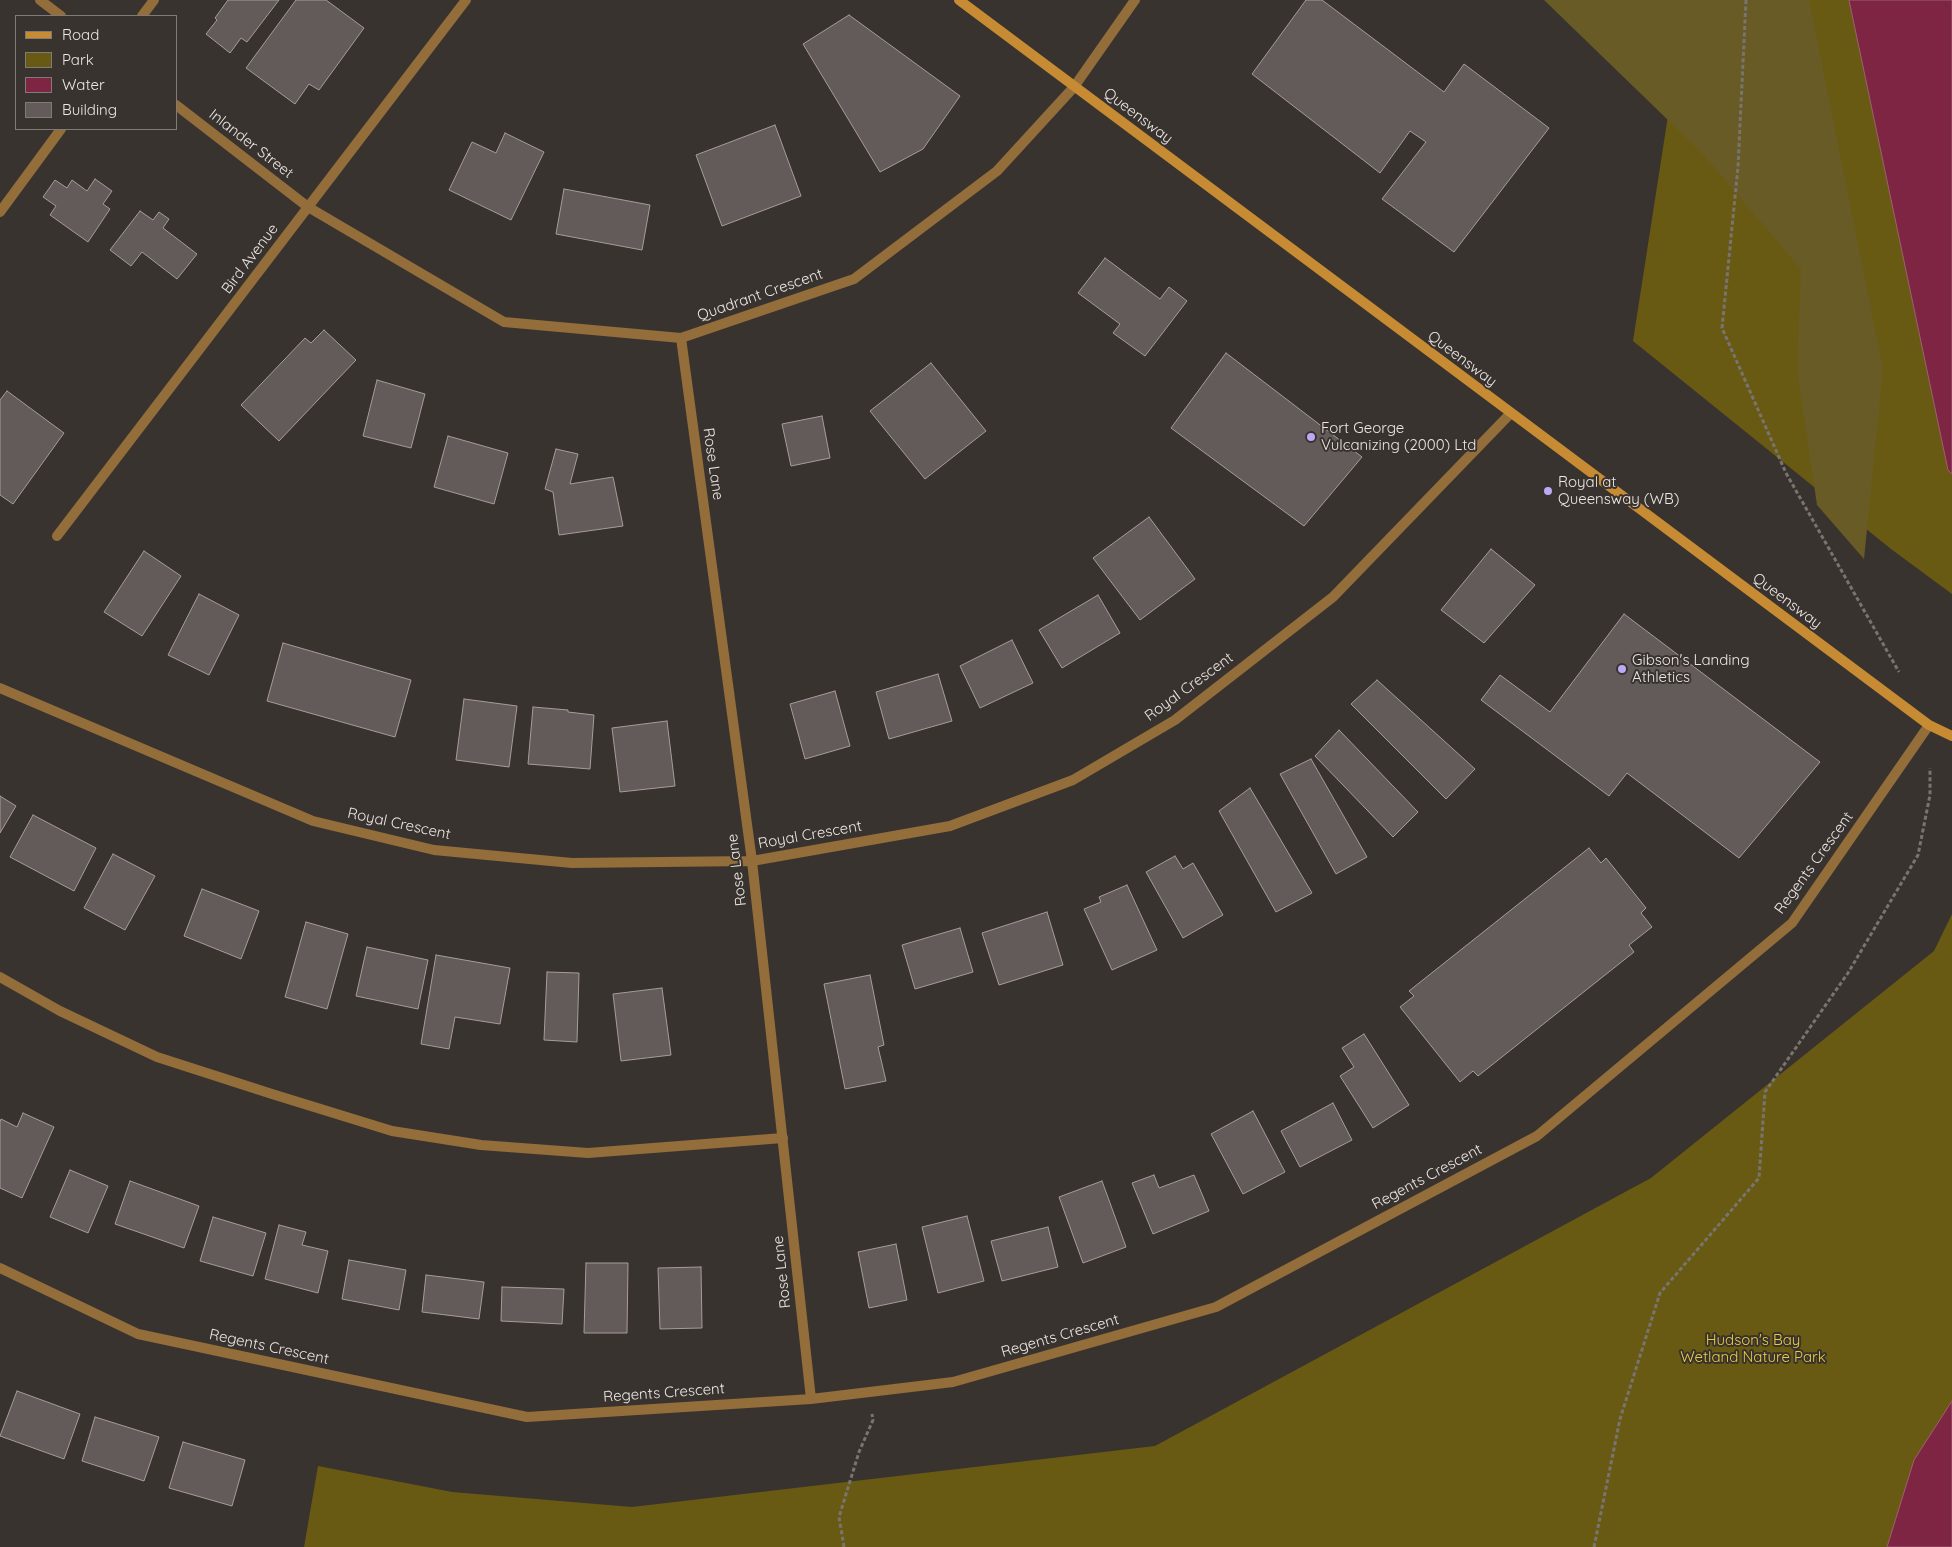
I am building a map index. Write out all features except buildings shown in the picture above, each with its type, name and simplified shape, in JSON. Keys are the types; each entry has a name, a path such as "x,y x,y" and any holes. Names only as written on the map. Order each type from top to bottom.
{"main road":[{"name":"Queensway","path":"959,0 1510,414 1929,725 1952,736"}],"street":[{"path":"40,0 60,15"},
{"path":"143,15 154,0"},
{"name":"Bird Avenue","path":"57,536 466,0"},
{"name":"Quadrant Crescent","path":"308,207 504,322 681,338 854,279 997,171 1074,87 1135,0"},
{"name":"Inlander Street","path":"178,107 308,207"},
{"path":"0,212 59,130"},
{"name":"Rose Lane","path":"681,338 752,861 811,1399"},
{"name":"Royal Crescent","path":"0,688 313,821 434,850 572,863 752,861 950,826 1073,780 1175,720 1333,597 1510,414"},
{"name":"Regents Crescent","path":"0,1268 138,1334 527,1417 811,1399 953,1382 1216,1307 1536,1136 1792,923 1929,725"},
{"path":"0,977 60,1011 157,1057 392,1131 481,1145 588,1153 783,1138"}],"path":[{"path":"1746,0 1738,167 1722,328 1786,473 1900,673"},
{"path":"1594,1547 1620,1419 1660,1293 1759,1178 1765,1092 1848,973 1918,854 1930,795 1929,725"},
{"path":"844,1547 839,1517 859,1452 873,1420 869,1392"}],"green space":[{"path":"1686,0 1952,0 1952,594 1891,549 1633,341"},
{"name":"Hudson's Bay Wetland Nature Park","path":"1952,914 1952,1547 304,1547 318,1466 452,1492 632,1507 1155,1446 1651,1178 1934,951"}],"shaded area":[{"path":"1544,0 1809,0 1883,369 1864,559 1817,505 1797,369 1801,269 1701,152"}],"water":[{"path":"1849,0 1952,0 1952,474 1948,470"},
{"path":"1952,1401 1952,1547 1887,1547 1914,1460"}],"place":[{"name":"Fort George Vulcanizing (2000) Ltd","path":"1311,437"},
{"name":"Royal at Queensway (WB)","path":"1548,491"},
{"name":"Gibson's Landing Athletics","path":"1622,669"}]}
